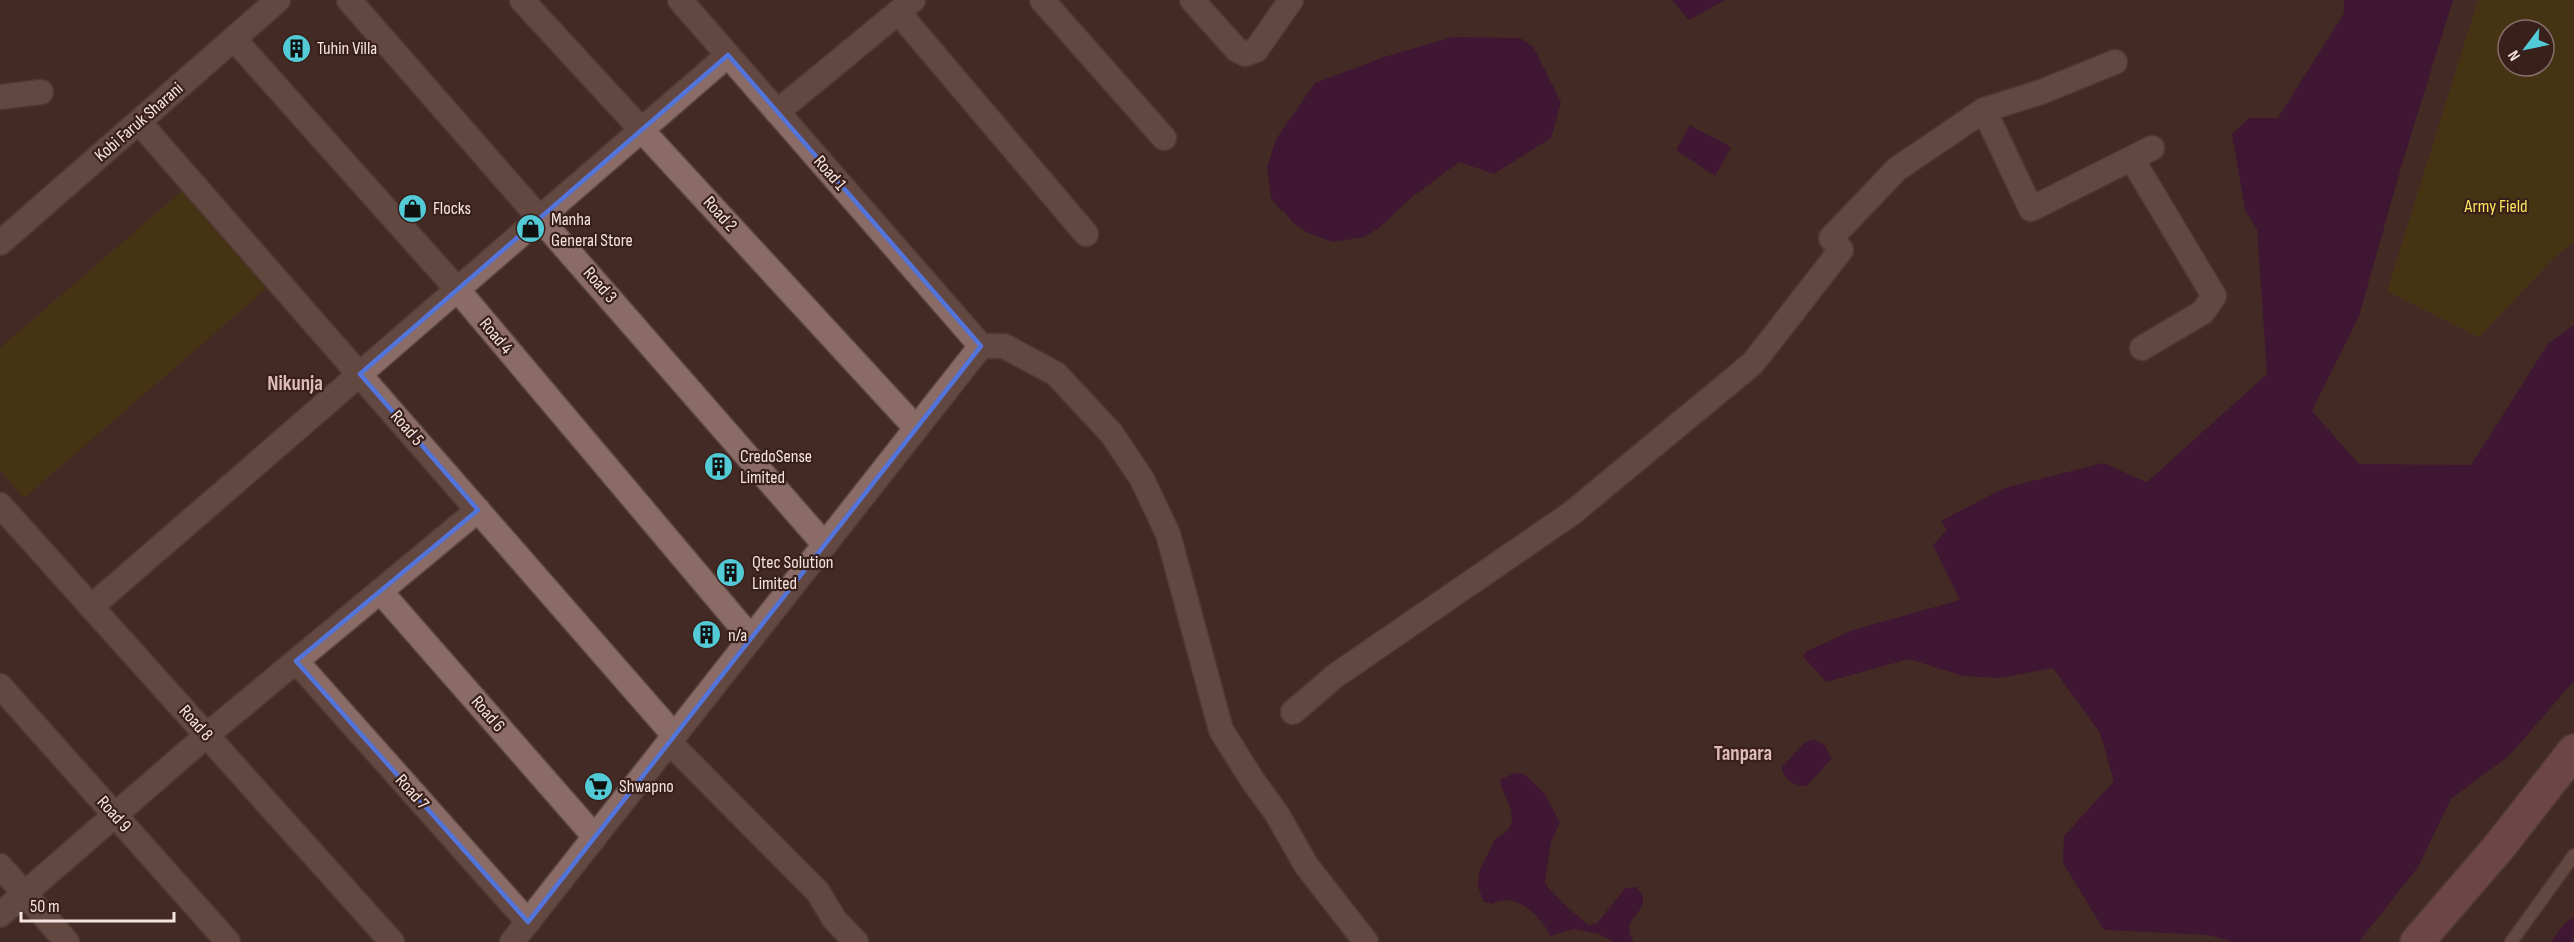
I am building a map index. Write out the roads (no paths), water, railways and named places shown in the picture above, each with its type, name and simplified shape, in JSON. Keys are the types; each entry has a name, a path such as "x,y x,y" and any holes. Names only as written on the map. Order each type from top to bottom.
{"main road":[{"path":"2417,942 2499,847 2574,750"},
{"path":"2448,942 2574,777"}],"street":[{"name":"Kobi Faruk Sharani","path":"0,243 278,0"},
{"name":"Road 3","path":"349,0 825,545"},
{"name":"Road 2","path":"522,0 916,428"},
{"name":"Road 1","path":"680,0 981,346"},
{"path":"1042,0 1164,138"},
{"path":"1192,0 1237,50 1245,54 1256,50 1291,0"},
{"path":"777,112 905,6 1086,234"},
{"name":"Road 4","path":"234,39 457,290 751,638"},
{"path":"91,606 728,55"},
{"path":"1293,712 1335,676 1572,513 1753,363 1841,250 1831,238 1897,169 1984,110 2041,92 2115,62"},
{"path":"0,97 41,92"},
{"path":"1984,110 2031,209 2142,153 2214,296 2203,312 2142,348"},
{"name":"Road 5","path":"139,122 478,510 672,739 818,892 834,919 856,942"},
{"path":"512,942 981,346 1004,346 1056,374 1111,433 1142,478 1168,534 1221,730 1277,814 1306,865 1366,942"},
{"name":"Road 8","path":"0,505 392,942"},
{"path":"0,915 207,735 478,510"},
{"name":"Road 6","path":"380,591 595,837"},
{"name":"Road 7","path":"296,661 528,922"},
{"name":"Road 9","path":"0,686 228,942"},
{"path":"0,866 67,942"}],"lane":[{"path":"2511,942 2574,855"}],"place":[{"name":"Tuhin Villa","path":"296,48"},
{"name":"Flocks","path":"412,208"},
{"name":"Manha General Store","path":"530,229"},
{"name":"CredoSense Limited","path":"719,466"},
{"name":"Qtec Solution Limited","path":"731,572"},
{"name":"n/a","path":"707,635"},
{"name":"Shwapno","path":"598,786"}],"district":[{"name":"Nikunja","path":"295,383"},
{"name":"Tanpara","path":"1743,753"}],"park label":[{"name":"Army Field","path":"2496,206"}]}
